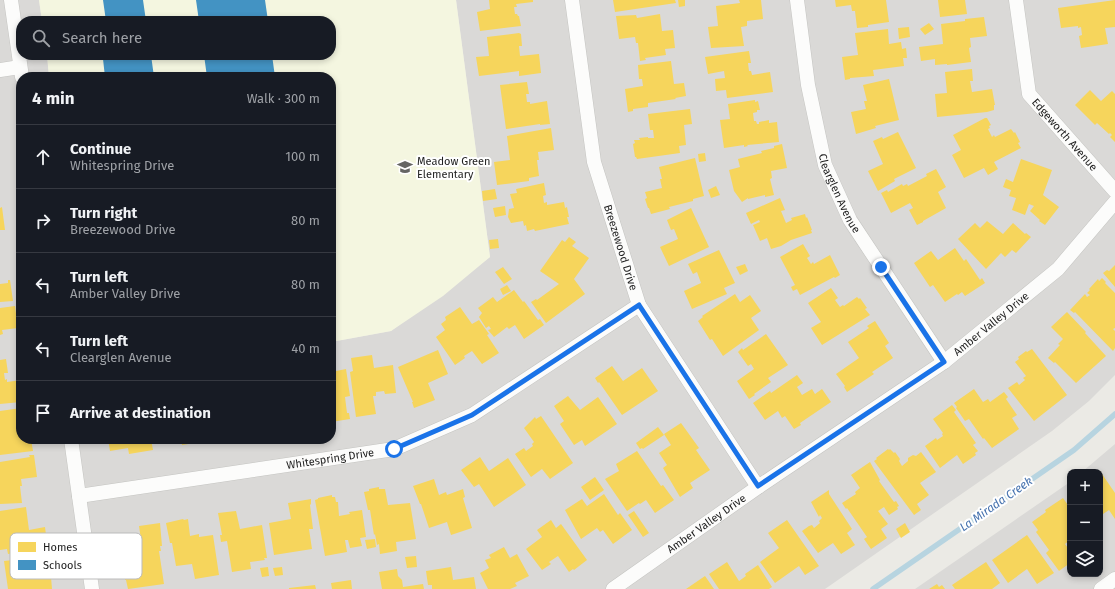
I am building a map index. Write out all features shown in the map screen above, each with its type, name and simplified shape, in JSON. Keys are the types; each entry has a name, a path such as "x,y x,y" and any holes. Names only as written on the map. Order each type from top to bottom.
{"street":[{"path":"11,0 16,36"},
{"name":"Breezewood Drive","path":"572,0 594,162 639,305 758,486"},
{"name":"Clearglen Avenue","path":"797,0 808,85 825,165 850,220 944,362"},
{"name":"Edgeworth Avenue","path":"1016,0 1029,94 1115,191"},
{"path":"0,70 21,72 19,60"},
{"name":"Amber Valley Drive","path":"613,589 758,486 944,362 1058,269 1115,202"},
{"name":"Whitespring Drive","path":"79,496 394,449 472,415 639,305"},
{"path":"72,444 84,533"},
{"path":"91,579 92,589"},
{"path":"1101,589 1115,579"}],"shaded area":[{"path":"0,0 39,0 41,16 16,16 16,60 47,60 49,72 16,72 16,444 336,444 336,341 391,331 490,257 456,0 1115,0 1115,375 1089,401 1052,431 825,589 0,589"},
{"name":"Meadow Green Elementary","path":"39,0 456,0 490,257 443,296 391,331 336,341 336,72 49,72 47,60 336,60 336,16 41,16"},
{"path":"1115,444 1115,589 915,589 1067,484 1067,577 1103,577 1103,469 1086,469"}],"building: Homes":[{"path":"489,0 533,0 533,2 516,4 517,7 514,7 515,14 519,16 521,26 480,31 477,12 490,9"},
{"path":"613,0 675,0 676,3 615,12"},
{"path":"678,0 685,0 685,6 679,7"},
{"path":"739,0 761,0 763,19 747,21 747,26 741,27 744,46 711,48 708,27 718,26 716,6 740,3"},
{"path":"835,0 886,0 889,22 857,28 855,11 852,11 851,5 836,7"},
{"path":"938,0 965,0 967,14 940,17"},
{"path":"1115,0 1115,27 1105,28 1108,44 1081,48 1079,36 1082,35 1081,27 1061,28 1058,8"},
{"path":"660,14 662,31 673,30 675,48 665,49 666,55 645,58 646,60 640,61 638,43 636,43 635,37 619,39 616,16 636,15 637,18"},
{"path":"984,17 987,36 970,38 971,47 969,48 971,62 935,65 935,59 921,61 919,47 943,44 941,24"},
{"path":"929,23 934,29 925,35 920,29"},
{"path":"909,27 910,37 899,39 898,28"},
{"path":"888,29 889,44 901,42 902,49 906,48 907,58 903,58 904,66 873,70 874,76 850,78 845,80 842,57 858,55 855,33"},
{"path":"521,34 522,46 519,46 520,56 539,54 541,73 519,76 519,71 479,76 476,57 489,56 487,37"},
{"path":"749,51 751,63 748,63 749,71 751,71 752,75 770,72 773,92 727,98 726,90 716,91 715,79 725,78 724,71 708,74 705,57"},
{"path":"671,61 674,84 684,83 686,96 648,103 648,107 633,109 633,111 628,112 625,89 643,86 642,79 639,79 638,65"},
{"path":"972,69 973,81 970,81 972,92 992,89 995,105 994,110 937,117 935,94 947,93 945,72"},
{"path":"889,79 899,120 875,126 876,128 856,134 851,112 866,109 864,101 867,101 863,85"},
{"path":"527,82 529,94 526,94 527,102 530,102 530,104 547,101 550,124 506,129 500,85"},
{"path":"1090,90 1101,101 1112,91 1115,94 1115,142 1110,137 1112,135 1110,133 1109,134 1097,123 1095,125 1075,105"},
{"path":"755,100 755,102 758,101 760,110 753,113 754,121 756,121 757,124 759,124 759,122 769,120 769,123 777,122 779,142 724,148 720,120 730,119 728,104"},
{"path":"690,109 692,124 684,125 686,145 679,146 680,153 637,159 635,157 633,144 635,143 634,140 640,140 639,138 648,137 654,138 653,130 650,130 648,114"},
{"path":"987,118 991,125 988,129 992,137 1011,129 1014,133 1015,132 1021,148 994,162 998,169 988,175 984,168 964,178 952,155 961,150 953,135"},
{"path":"551,128 554,150 538,152 539,160 537,160 539,176 529,178 529,181 497,185 494,162 510,160 507,136"},
{"path":"898,132 916,168 894,179 895,181 878,191 868,171 883,164 873,141 882,137 883,139"},
{"path":"782,144 787,168 771,171 772,178 770,179 774,195 748,198 742,202 734,191 729,170 740,167 738,159 762,153 761,151 774,148 774,146"},
{"path":"705,153 706,161 699,162 698,154"},
{"path":"695,158 704,196 693,199 693,201 669,207 670,209 651,214 645,199 647,198 645,192 662,188 660,179 662,179 659,167"},
{"path":"1021,159 1052,170 1043,195 1059,207 1045,225 1030,211 1034,206 1029,204 1025,215 1012,210 1016,198 1009,196 1011,190 1003,187 1006,179 1013,182"},
{"path":"936,169 946,187 938,192 946,208 917,225 909,210 913,208 910,203 891,213 881,193 887,190 888,192 902,184 903,186 907,184 908,186 927,176 926,174"},
{"path":"544,183 546,195 543,196 544,203 547,202 547,205 564,202 565,208 567,207 569,224 535,231 534,229 527,231 526,225 524,226 523,221 511,223 508,217 509,209 514,208 510,194 517,193 516,189"},
{"path":"716,186 720,195 711,198 708,190"},
{"path":"495,189 497,199 483,201 482,191"},
{"path":"780,198 785,210 781,211 786,223 792,220 791,218 805,214 812,233 771,249 767,238 760,241 753,225 760,222 759,220 751,224 746,213"},
{"path":"505,206 506,215 495,217 493,208"},
{"path":"2,207 5,230 0,230 0,208"},
{"path":"691,208 709,247 669,266 660,247 678,239 674,229 671,230 667,220"},
{"path":"987,221 1003,234 1013,223 1025,234 1026,233 1031,237 1016,253 1012,250 1005,257 1001,253 986,269 958,239 975,223 980,228"},
{"path":"569,237 576,242 572,246 589,258 574,279 585,294 546,323 531,302 536,299 537,300 559,284 540,271 562,240 565,242"},
{"path":"498,239 499,248 490,249 489,240"},
{"path":"803,244 810,256 807,258 811,264 813,262 814,264 830,255 840,275 800,295 797,289 793,291 791,287 795,285 780,257"},
{"path":"955,248 964,261 966,259 980,280 982,278 985,283 965,296 962,292 945,302 933,285 930,287 914,263 931,251 938,260"},
{"path":"719,250 735,283 724,288 727,294 692,309 684,291 701,283 697,272 693,274 688,264"},
{"path":"745,264 748,271 740,275 736,267"},
{"path":"1115,265 1115,287 1103,273 1107,270 1109,271"},
{"path":"503,267 512,279 504,284 495,272"},
{"path":"1102,278 1115,293 1115,328 1113,329 1115,331 1115,348 1113,351 1075,312 1074,313 1070,310 1085,294 1087,297 1090,295 1087,293 1090,290 1089,289 1098,279 1099,281"},
{"path":"8,280 10,280 13,301 0,302 0,284 8,283"},
{"path":"507,285 511,291 503,295 500,289"},
{"path":"831,288 838,298 835,300 840,307 857,297 859,299 860,298 867,308 865,309 870,315 822,345 811,328 821,322 808,303"},
{"path":"514,290 538,320 540,319 544,325 524,339 515,325 509,329 507,327 494,337 488,330 491,329 489,326 486,328 479,317 482,313 478,308 493,297 497,302"},
{"path":"735,294 740,302 750,295 761,311 751,318 759,330 723,356 712,339 710,340 698,321 703,317 702,316"},
{"path":"15,306 16,328 2,330 3,334 0,335 0,308"},
{"path":"460,307 472,324 479,320 489,334 487,335 499,353 482,364 472,351 464,356 465,358 455,365 436,337 445,330 441,324 446,320 445,317"},
{"path":"1067,312 1106,356 1076,383 1055,362 1054,363 1048,358 1060,345 1058,344 1063,339 1051,327"},
{"path":"875,321 889,343 885,346 893,358 872,372 874,374 847,392 844,387 845,386 836,374 859,358 848,342 869,328 867,326"},
{"path":"766,334 788,365 768,378 771,382 749,399 737,381 754,369 751,364 748,366 738,352 742,348 743,350"},
{"path":"1032,349 1067,395 1034,421 1008,388 1017,382 1019,385 1025,380 1023,378 1026,376 1015,362 1019,359 1018,357 1026,351 1027,352"},
{"path":"438,350 448,374 428,383 435,400 414,408 413,402 398,367"},
{"path":"372,355 374,368 393,365 396,393 385,394 384,391 376,392 376,396 373,396 376,414 356,417 350,372 353,371 351,358"},
{"path":"6,359 8,373 4,373 5,380 7,379 7,382 16,381 16,402 0,404 0,360"},
{"path":"612,366 623,381 642,368 658,391 622,415 595,378"},
{"path":"346,369 350,396 345,397 347,413 349,413 350,419 336,421 336,371"},
{"path":"797,375 803,383 797,387 802,395 812,389 815,394 822,389 831,402 800,423 801,425 794,429 785,416 782,418 778,411 765,420 753,403 770,391 771,393"},
{"path":"974,389 983,402 988,399 990,402 1004,392 1008,397 1006,399 1017,415 1012,418 1019,429 992,448 984,438 983,439 969,419 965,421 954,403"},
{"path":"568,396 580,410 598,397 617,424 585,446 582,440 574,445 560,424 564,421 554,406"},
{"path":"952,405 956,410 954,412 976,443 973,445 978,451 975,453 976,455 963,464 957,455 940,468 925,446 936,438 937,440 943,436 943,433 933,419"},
{"path":"16,409 16,444 32,444 33,451 0,455 0,411"},
{"path":"541,416 573,463 550,479 542,469 531,477 515,454 524,448 526,451 533,446 532,444 534,442 524,428 535,417 536,419"},
{"path":"681,423 699,448 696,450 710,470 690,483 693,488 680,497 663,468 667,465 659,453 671,445 664,434"},
{"path":"658,427 664,435 643,449 640,449 636,443"},
{"path":"109,444 152,444 153,450 129,454 128,448 110,451"},
{"path":"888,449 894,453 895,452 900,459 899,461 902,466 908,461 908,458 913,455 916,456 921,452 936,472 920,483 929,495 917,504 921,510 914,515 874,461"},
{"path":"637,451 661,486 663,485 674,500 655,513 646,500 627,511 605,479 619,471 616,464"},
{"path":"29,455 34,455 37,477 21,479 22,486 20,486 22,503 0,504 0,462 30,457"},
{"path":"480,457 489,471 508,458 526,485 494,507 479,484 474,487 461,470"},
{"path":"870,462 880,480 879,481 894,502 896,501 899,506 897,507 898,509 889,515 884,507 878,511 888,524 881,529 887,538 871,549 864,539 867,537 842,503 856,494 855,492 860,488 851,475"},
{"path":"1103,475 1115,493 1115,519 1109,510 1103,514"},
{"path":"595,477 604,490 590,500 581,487"},
{"path":"434,479 439,495 446,492 447,495 463,489 465,497 463,498 472,528 451,535 447,522 429,528 413,486"},
{"path":"379,487 379,489 385,489 388,505 410,503 416,539 396,542 397,551 380,554 379,544 377,545 375,534 374,535 370,510 368,510 364,492 369,491 369,489"},
{"path":"829,490 829,494 852,529 847,533 855,545 841,554 833,543 818,553 802,531 812,525 814,528 820,523 819,521 822,518 820,515 819,517 811,502"},
{"path":"604,494 618,515 620,513 632,530 613,544 603,530 600,532 597,528 581,539 565,510 582,499 587,506"},
{"path":"332,495 332,497 335,497 336,502 338,502 339,516 350,514 349,512 362,510 366,537 360,538 362,546 350,548 348,540 345,540 347,552 325,556 315,500"},
{"path":"1063,498 1067,504 1067,542 1065,544 1067,547 1067,565 1059,571 1046,553 1049,550 1036,532 1038,530 1032,522 1046,512 1045,510"},
{"path":"311,499 310,505 313,529 309,529 312,549 274,555 269,523 291,519 288,503"},
{"path":"26,507 29,530 45,527 46,533 10,533 10,554 8,554 7,549 0,550 0,511"},
{"path":"236,511 240,529 262,525 267,558 264,558 265,560 250,562 251,569 232,572 227,541 221,542 220,535 222,535 218,513"},
{"path":"634,511 649,533 643,537 628,515"},
{"path":"188,519 190,536 199,534 199,537 213,535 219,575 195,579 192,564 176,566 172,543 170,543 166,523"},
{"path":"551,520 556,528 561,524 587,560 574,570 573,569 569,572 558,556 549,562 551,564 542,570 526,549 542,537 537,530"},
{"path":"787,520 819,566 805,575 799,566 775,583 760,562 779,548 768,533"},
{"path":"160,523 162,546 160,546 161,551 159,551 164,584 128,589 125,579 142,579 142,533 140,533 139,526"},
{"path":"905,523 910,532 901,538 896,529"},
{"path":"1027,535 1054,573 1037,584 1027,569 1008,583 992,560"},
{"path":"375,539 376,547 367,549 365,540"},
{"path":"504,547 510,558 517,554 529,576 515,583 517,586 510,589 488,589 480,573 489,568 485,560 491,558 489,555"},
{"path":"416,556 417,567 407,568 405,557"},
{"path":"10,560 10,579 51,579 52,589 8,589 4,561"},
{"path":"727,562 739,581 746,576 745,574 758,565 772,587 769,589 719,589 709,574"},
{"path":"986,562 1000,583 992,589 955,589 952,585"},
{"path":"268,567 269,576 262,577 260,568"},
{"path":"282,567 283,575 275,576 273,568"},
{"path":"451,567 453,580 474,577 476,589 432,589 432,585 428,585 426,571"},
{"path":"397,569 398,576 402,580 403,587 423,584 424,589 382,589 379,572"},
{"path":"705,576 714,589 686,589"},
{"path":"351,580 352,589 332,589 331,583"},
{"path":"937,584 939,587 942,585 945,589 929,589"},
{"path":"315,585 316,589 289,589 289,588"}],"building: Schools":[{"path":"103,0 143,0 145,16 105,16"},
{"path":"196,0 265,0 267,16 198,16"},
{"path":"103,60 152,60 153,72 104,72"},
{"path":"205,60 273,60 274,72 206,72"}],"waterway":[{"name":"La Mirada Creek","path":"873,589 1074,450 1115,414"}],"place":[{"name":"Meadow Green Elementary","path":"405,167"}],"route":[{"path":"394,449 472,415 639,305 758,486 944,362 881,267"}]}
